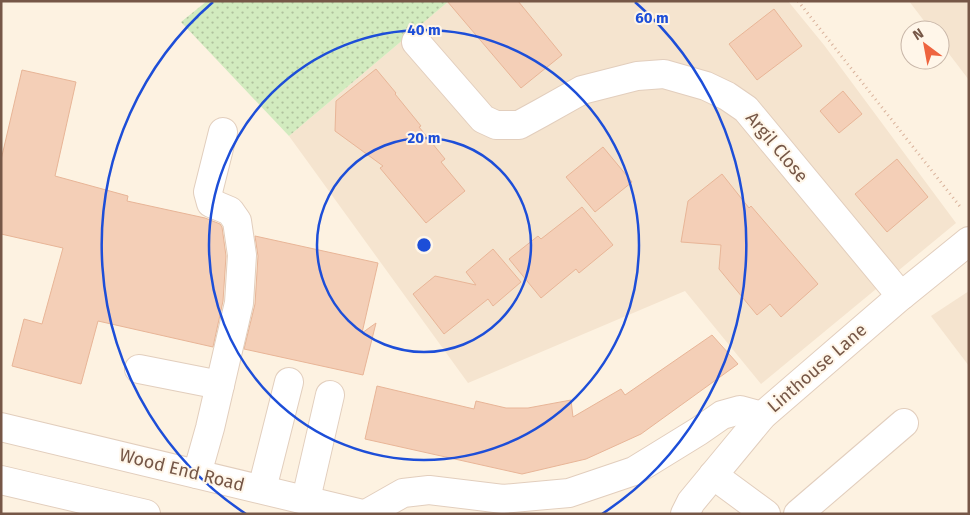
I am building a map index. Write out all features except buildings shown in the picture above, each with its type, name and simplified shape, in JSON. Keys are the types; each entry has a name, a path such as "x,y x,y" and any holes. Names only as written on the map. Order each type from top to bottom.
{"street":[{"name":"Argil Close","path":"416,42 483,120 496,125 518,125 582,90 637,76 664,74 706,86 727,96 746,109 901,296"},
{"path":"197,474 210,428 238,303 242,255 237,221 230,211 211,203 208,192 222,132"},
{"name":"Linthouse Lane","path":"685,514 713,475 762,416 901,296 969,241"},
{"path":"140,369 220,385"},
{"path":"262,489 289,382"},
{"path":"306,499 330,395"},
{"path":"365,514 403,493 428,490 503,499 568,493 634,471 722,415 740,410 762,416"},
{"path":"798,514 904,424"},
{"name":"Wood End Road","path":"1,427 365,514"},
{"path":"713,475 766,514"},
{"path":"1,480 139,513"}],"path":[{"path":"798,1 963,210"}],"shaded area":[{"path":"449,1 788,1 824,45 956,223 761,384 685,291 468,383 289,136"},
{"path":"909,1 969,1 969,80 950,55 950,20 923,20"},
{"path":"969,291 969,366 931,316"}],"green space":[{"path":"207,1 449,1 289,136 181,22"}]}
